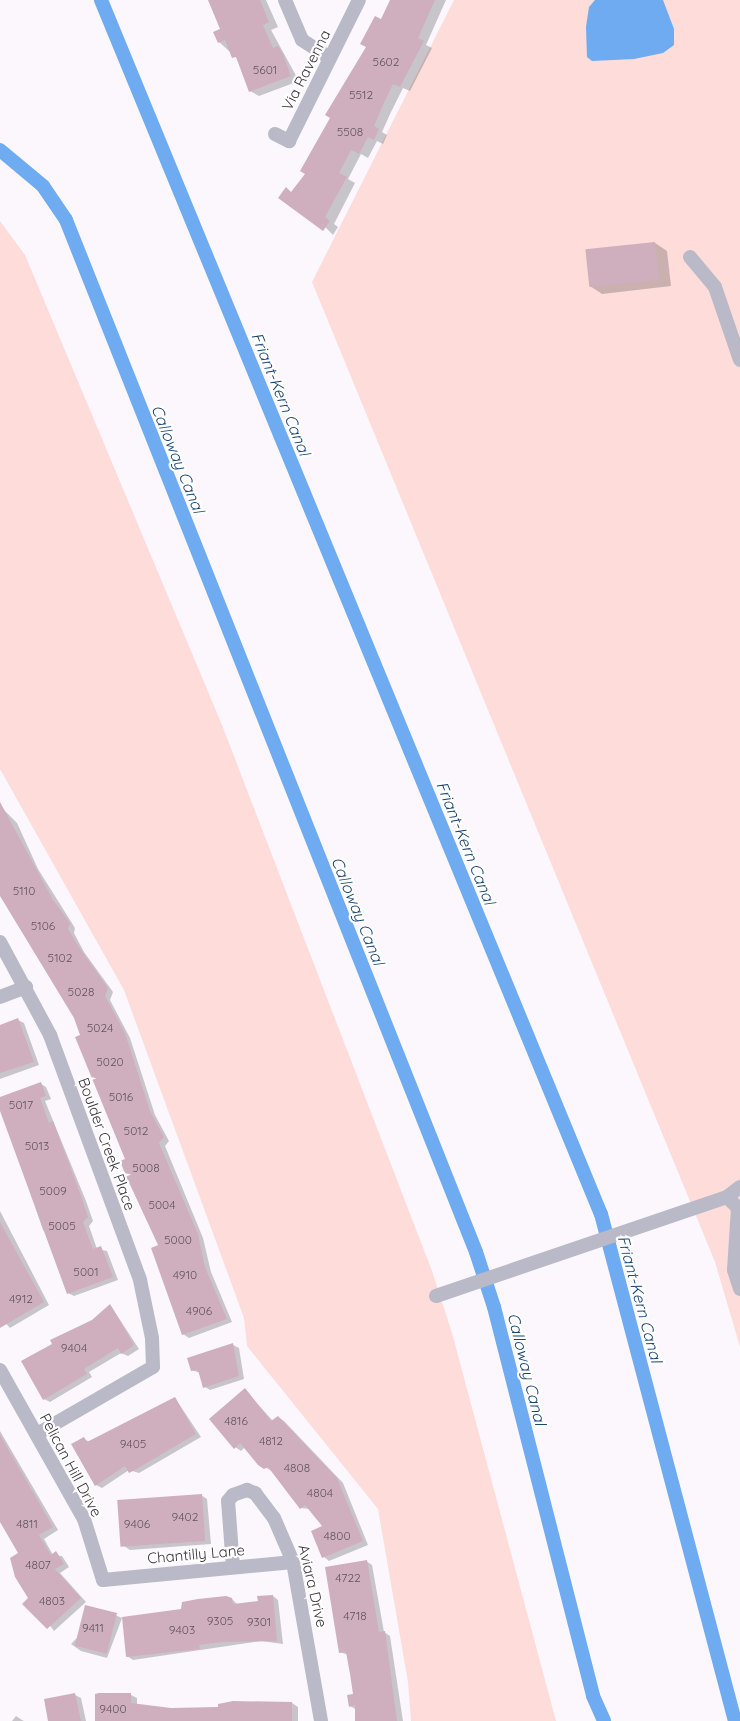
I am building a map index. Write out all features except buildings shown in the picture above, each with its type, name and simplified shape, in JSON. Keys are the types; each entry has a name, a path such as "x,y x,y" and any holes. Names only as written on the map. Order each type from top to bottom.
{"street":[{"path":"285,0 302,40 330,58"},
{"name":"Via Ravenna","path":"275,134 289,141 359,0"},
{"path":"690,257 715,287 740,360"},
{"name":"Boulder Creek Place","path":"0,942 50,1035 140,1280 150,1328 153,1367 37,1434"},
{"path":"0,997 26,987"},
{"path":"436,1296 728,1197 740,1187"},
{"path":"728,1197 738,1208 735,1270 740,1288"},
{"name":"Pelican Hill Drive","path":"0,1370 84,1519 103,1580"},
{"name":"Aviara Drive","path":"233,1567 228,1501 240,1491 255,1492 285,1538 293,1562 321,1721"},
{"name":"Chantilly Lane","path":"103,1580 293,1562"}],"shaded area":[{"path":"454,0 740,0 740,1347 715,1262 312,282"},
{"path":"0,221 25,255 222,725 432,1271 452,1333 556,1721 411,1721 408,1682 378,1509 247,1346 244,1318 124,990 0,769"}],"water":[{"path":"595,0 663,0 674,29 674,45 663,53 634,59 592,61 587,57 586,27 589,7"}],"waterway":[{"name":"Friant-Kern Canal","path":"101,0 601,1214 735,1721"},
{"name":"Calloway Canal","path":"0,150 43,186 66,220 476,1252 494,1307 593,1696 604,1721"}]}
